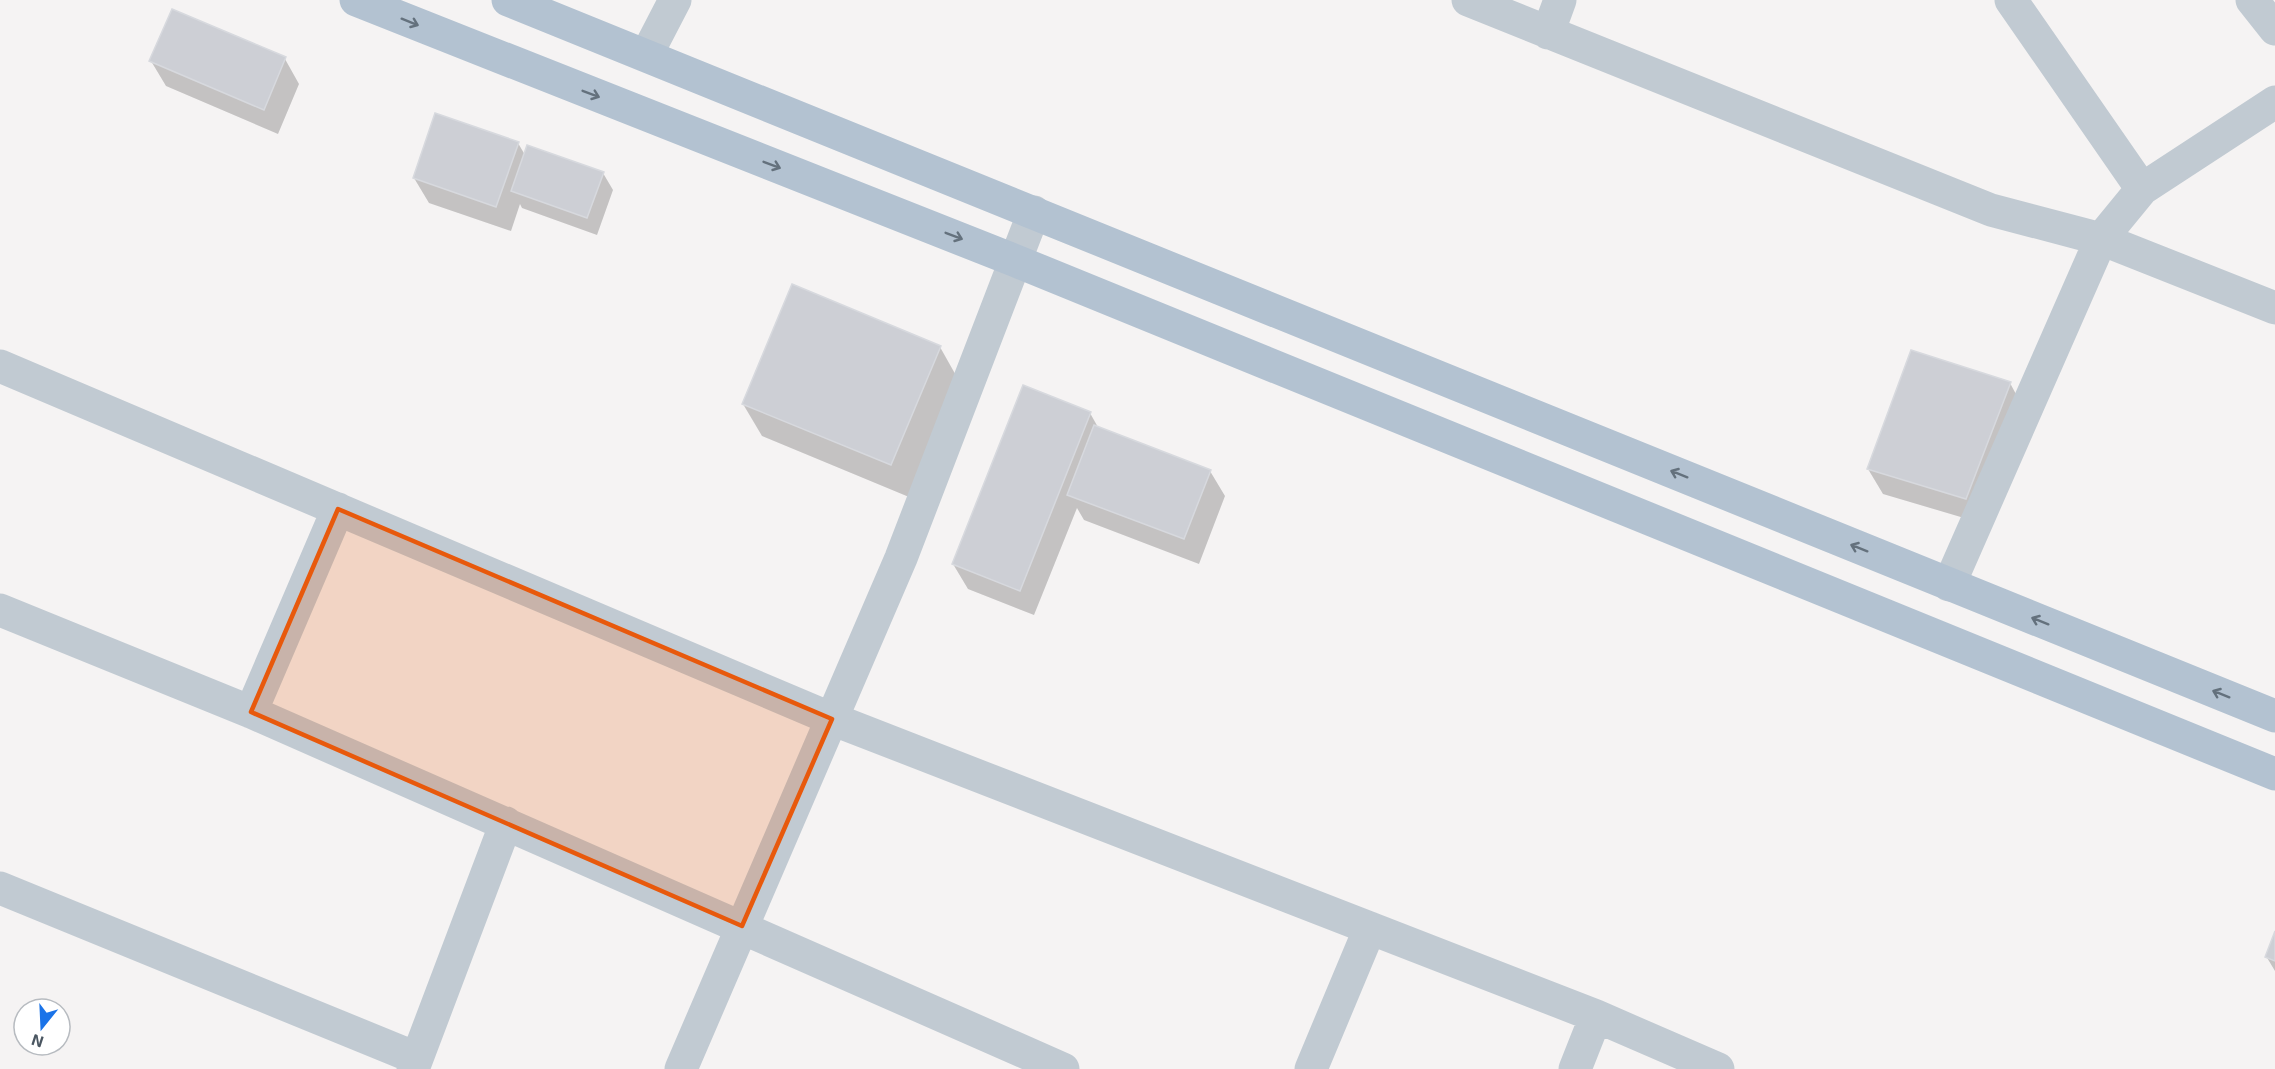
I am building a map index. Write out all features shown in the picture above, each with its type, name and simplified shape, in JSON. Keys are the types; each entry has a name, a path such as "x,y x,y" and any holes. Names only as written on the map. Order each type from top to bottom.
{"main road":[{"path":"356,0 1016,261 2272,765"},
{"path":"508,0 647,54 2275,716"}],"street":[{"path":"647,54 675,0"},
{"path":"1468,0 1991,210 2101,239 2275,309"},
{"path":"1548,33 1560,0"},
{"path":"2011,0 2142,189"},
{"path":"2252,0 2275,29"},
{"path":"1949,585 2101,239 2142,189 2275,102"},
{"path":"681,1069 901,558 1034,212"},
{"path":"0,366 832,719 1596,1017 1718,1069"},
{"path":"251,712 338,508"},
{"path":"0,610 251,712 1063,1069"},
{"path":"0,888 415,1063 506,823"},
{"path":"1311,1069 1370,928"},
{"path":"1575,1069 1596,1017"}],"highlighted area":[{"path":"338,509 832,719 742,926 251,712"}],"building":[{"path":"172,9 286,57 264,110 149,61"},
{"path":"435,113 519,142 496,207 413,178"},
{"path":"527,145 604,172 587,218 511,191"},
{"path":"792,284 941,346 891,465 742,404"},
{"path":"1911,350 2011,382 1966,499 1867,469"},
{"path":"1023,385 1091,412 1020,591 952,564"},
{"path":"1094,425 1211,470 1184,539 1067,495"},
{"path":"2275,931 2275,961 2265,957"}]}
